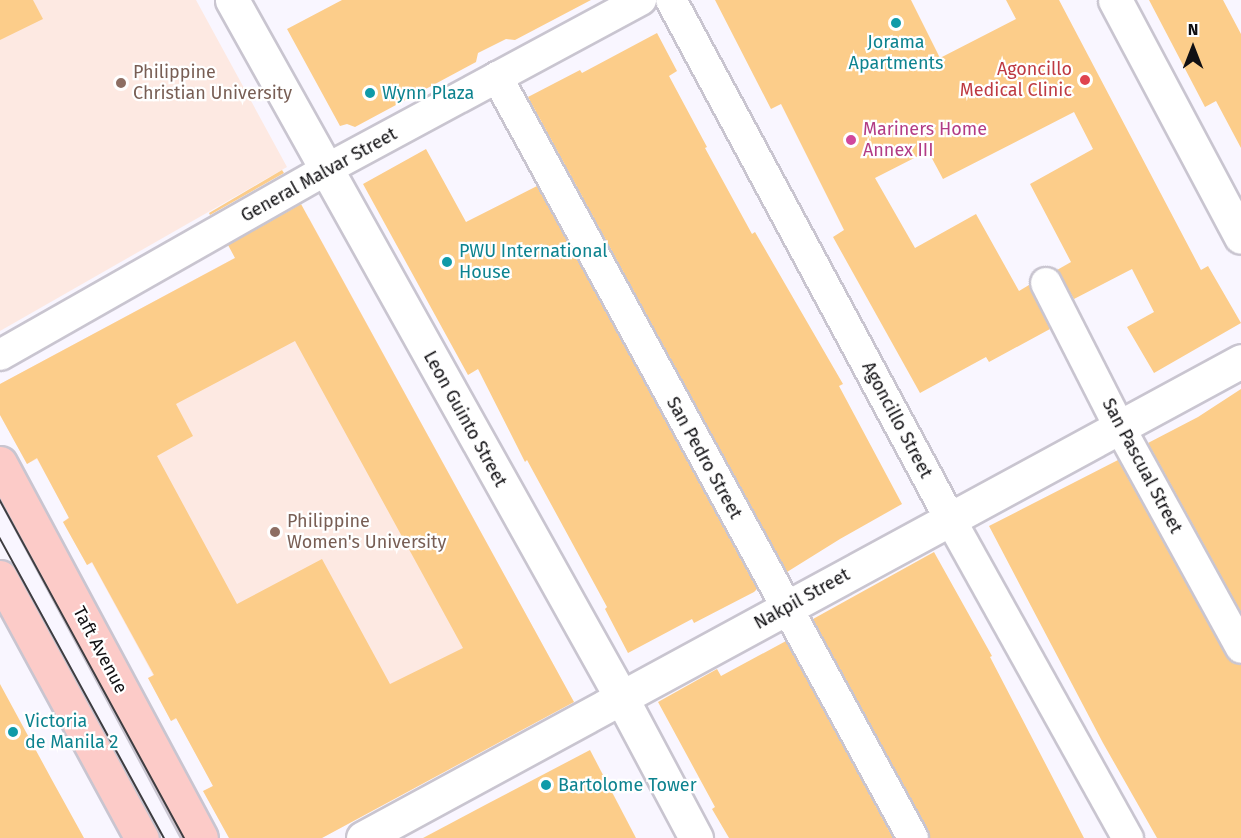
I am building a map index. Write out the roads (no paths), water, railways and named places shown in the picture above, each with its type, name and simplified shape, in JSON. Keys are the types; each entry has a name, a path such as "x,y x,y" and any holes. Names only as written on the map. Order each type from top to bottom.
{"main road":[{"name":"Taft Avenue","path":"0,463 201,838"},
{"path":"0,577 142,838"}],"street":[{"name":"Leon Guinto Street","path":"232,0 621,697 696,838"},
{"name":"General Malvar Street","path":"0,355 325,170 641,0"},
{"name":"Agoncillo Street","path":"671,0 949,517 1128,838"},
{"path":"1115,0 1241,237"},
{"name":"San Pedro Street","path":"497,77 913,838"},
{"name":"San Pascual Street","path":"1046,283 1119,426 1241,648"},
{"name":"Nakpil Street","path":"363,838 949,517 1241,361"}],"tram line":[{"path":"0,500 184,838"},
{"path":"0,538 164,838"}],"place":[{"name":"Jorama Apartments","path":"896,23"},
{"name":"Agoncillo Medical Clinic","path":"1085,80"},
{"name":"Philippine Christian University","path":"121,83"},
{"name":"Wynn Plaza","path":"370,93"},
{"name":"Mariners Home Annex III","path":"851,140"},
{"name":"PWU International House","path":"447,262"},
{"name":"Philippine Women's University","path":"275,532"},
{"name":"Victoria de Manila 2","path":"13,732"},
{"name":"Bartolome Tower","path":"546,785"}]}
